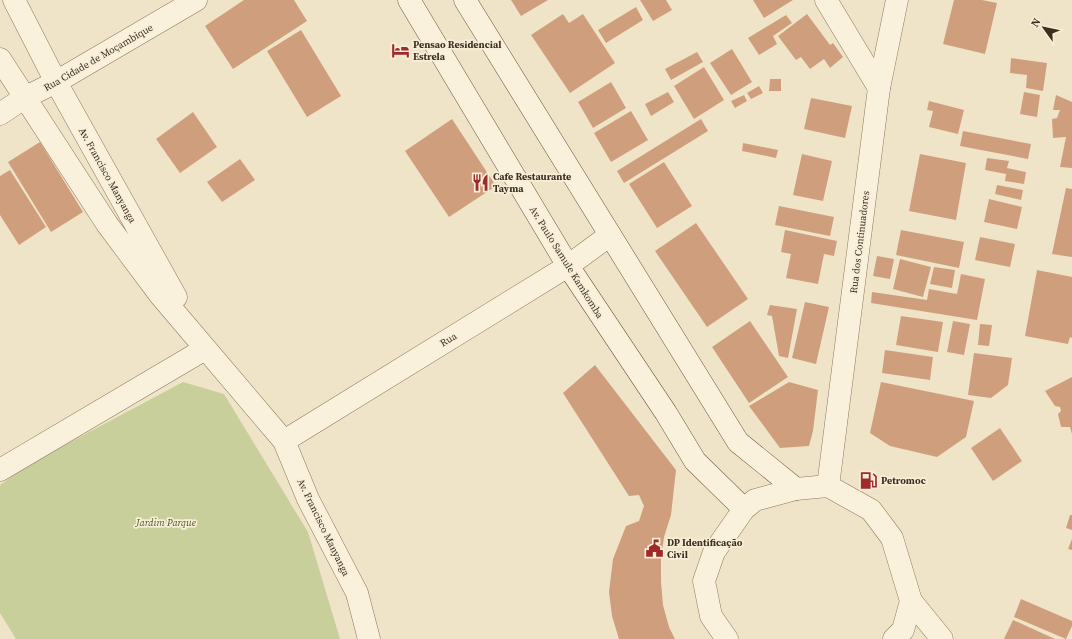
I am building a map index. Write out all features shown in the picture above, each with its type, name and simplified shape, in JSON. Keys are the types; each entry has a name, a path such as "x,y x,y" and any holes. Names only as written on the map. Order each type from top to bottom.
{"street":[{"name":"Av. Francisco Manyanga","path":"14,0 56,82 205,349"},
{"name":"Rua Cidade de Moçambique","path":"0,114 24,98 56,82 196,0"},
{"name":"Av. Paulo Samule Kamkomba","path":"409,0 568,266 666,413 695,461 744,509"},
{"path":"465,0 738,442 796,489"},
{"path":"826,0 878,88"},
{"name":"Rua dos Continuadores","path":"828,486 878,88 897,0"},
{"name":"Av. Francisco Manyanga","path":"0,59 107,224 160,296 284,441 308,499 357,593 369,639"},
{"name":"Rua","path":"284,441 568,266 610,235"},
{"path":"0,470 205,349"},
{"path":"727,639 711,616 704,581 714,552 744,509 755,500 796,489 828,486 871,510 892,538 911,601 942,639"},
{"path":"894,639 903,630 911,601"}],"green space":[{"name":"Jardim Parque","path":"183,382 224,394 308,532 340,639 16,639 0,613 0,485 31,463"}],"building":[{"path":"244,0 294,0 307,21 233,69 205,26"},
{"path":"511,0 548,0 521,16"},
{"path":"640,0 666,0 672,10 653,21"},
{"path":"753,0 793,0 764,18"},
{"path":"954,0 982,0 997,3 985,54 943,44"},
{"path":"636,7 643,20 606,43 598,30"},
{"path":"563,14 569,23 583,14 615,63 570,93 531,35"},
{"path":"807,14 830,45 833,43 843,57 830,68 824,59 810,69 801,57 796,60 778,36"},
{"path":"786,15 792,23 773,36 777,44 759,55 748,38"},
{"path":"301,30 341,96 307,117 267,51"},
{"path":"732,49 752,82 731,95 710,63"},
{"path":"697,52 703,62 671,80 665,69"},
{"path":"1011,58 1047,63 1043,91 1026,88 1027,75 1010,73"},
{"path":"704,67 724,100 694,119 674,86"},
{"path":"770,79 781,79 781,91 769,91"},
{"path":"611,82 626,108 593,128 578,102"},
{"path":"759,86 763,93 751,99 747,93"},
{"path":"668,92 674,102 651,116 645,104"},
{"path":"1024,92 1040,95 1037,117 1020,114"},
{"path":"744,95 747,101 735,108 731,101"},
{"path":"1056,95 1072,102 1072,168 1060,167 1066,137 1053,138 1052,119 1057,118 1060,110 1053,110"},
{"path":"811,98 852,106 845,138 804,129"},
{"path":"929,101 964,110 958,134 929,127 933,111 927,110"},
{"path":"631,111 648,140 611,162 594,133"},
{"path":"193,112 217,147 180,173 156,139"},
{"path":"452,119 496,186 449,217 405,151"},
{"path":"701,119 708,131 624,183 617,171"},
{"path":"963,131 1031,144 1028,159 960,146"},
{"path":"40,142 83,212 51,232 8,162"},
{"path":"743,143 778,150 776,158 742,151"},
{"path":"802,154 832,161 823,201 793,195"},
{"path":"920,154 966,163 956,220 909,211"},
{"path":"987,158 1009,161 1007,168 1026,172 1024,184 1005,181 1006,174 985,170"},
{"path":"240,159 255,180 222,202 207,182"},
{"path":"664,162 692,206 657,228 629,184"},
{"path":"10,170 46,227 19,245 0,215 0,176"},
{"path":"997,185 1023,190 1021,200 995,194"},
{"path":"1066,188 1072,189 1072,257 1052,254"},
{"path":"989,199 1022,207 1017,229 984,222"},
{"path":"779,206 834,217 830,236 775,225"},
{"path":"696,223 748,299 707,327 655,251"},
{"path":"785,230 837,241 834,256 824,254 818,284 786,278 791,254 781,252"},
{"path":"901,230 964,242 959,268 896,255"},
{"path":"980,237 1015,244 1010,267 975,260"},
{"path":"877,256 894,259 890,279 873,276"},
{"path":"900,259 931,267 923,297 893,289"},
{"path":"934,267 955,270 952,288 930,284"},
{"path":"1037,270 1072,277 1072,338 1070,337 1068,344 1025,336"},
{"path":"961,274 985,279 977,320 871,303 872,292 927,300 929,289 957,294"},
{"path":"805,302 829,307 816,364 792,358"},
{"path":"770,305 797,309 788,358 779,356 772,316 767,315"},
{"path":"901,316 943,322 938,352 896,345"},
{"path":"750,321 788,377 749,403 712,347"},
{"path":"953,321 970,324 964,355 947,352"},
{"path":"980,324 992,325 989,346 978,345"},
{"path":"885,350 933,357 930,380 882,373"},
{"path":"974,353 1012,358 1008,385 991,398 968,395"},
{"path":"595,365 676,470 671,515 664,537 661,559 663,605 669,627 675,639 619,639 612,616 609,592 613,559 626,526 639,521 644,506 639,495 629,496 563,393"},
{"path":"1072,377 1072,434 1070,427 1061,427 1058,414 1061,411 1060,407 1055,406 1045,391"},
{"path":"789,382 818,390 813,431 809,446 780,448 749,406"},
{"path":"881,382 974,401 966,437 937,457 890,446 870,433"},
{"path":"1000,428 1022,461 993,481 971,448"},
{"path":"1070,515 1072,515 1072,530 1066,528"},
{"path":"1072,539 1072,550 1068,549"},
{"path":"1021,599 1072,621 1072,626 1066,639 1014,617"},
{"path":"1013,620 1055,639 1004,639"}],"place":[{"name":"Pensao Residencial Estrela","path":"400,50"},
{"name":"Cafe Restaurante Tayma","path":"480,182"},
{"name":"Petromoc","path":"868,480"},
{"name":"DP Identificação Civil","path":"654,548"}]}
